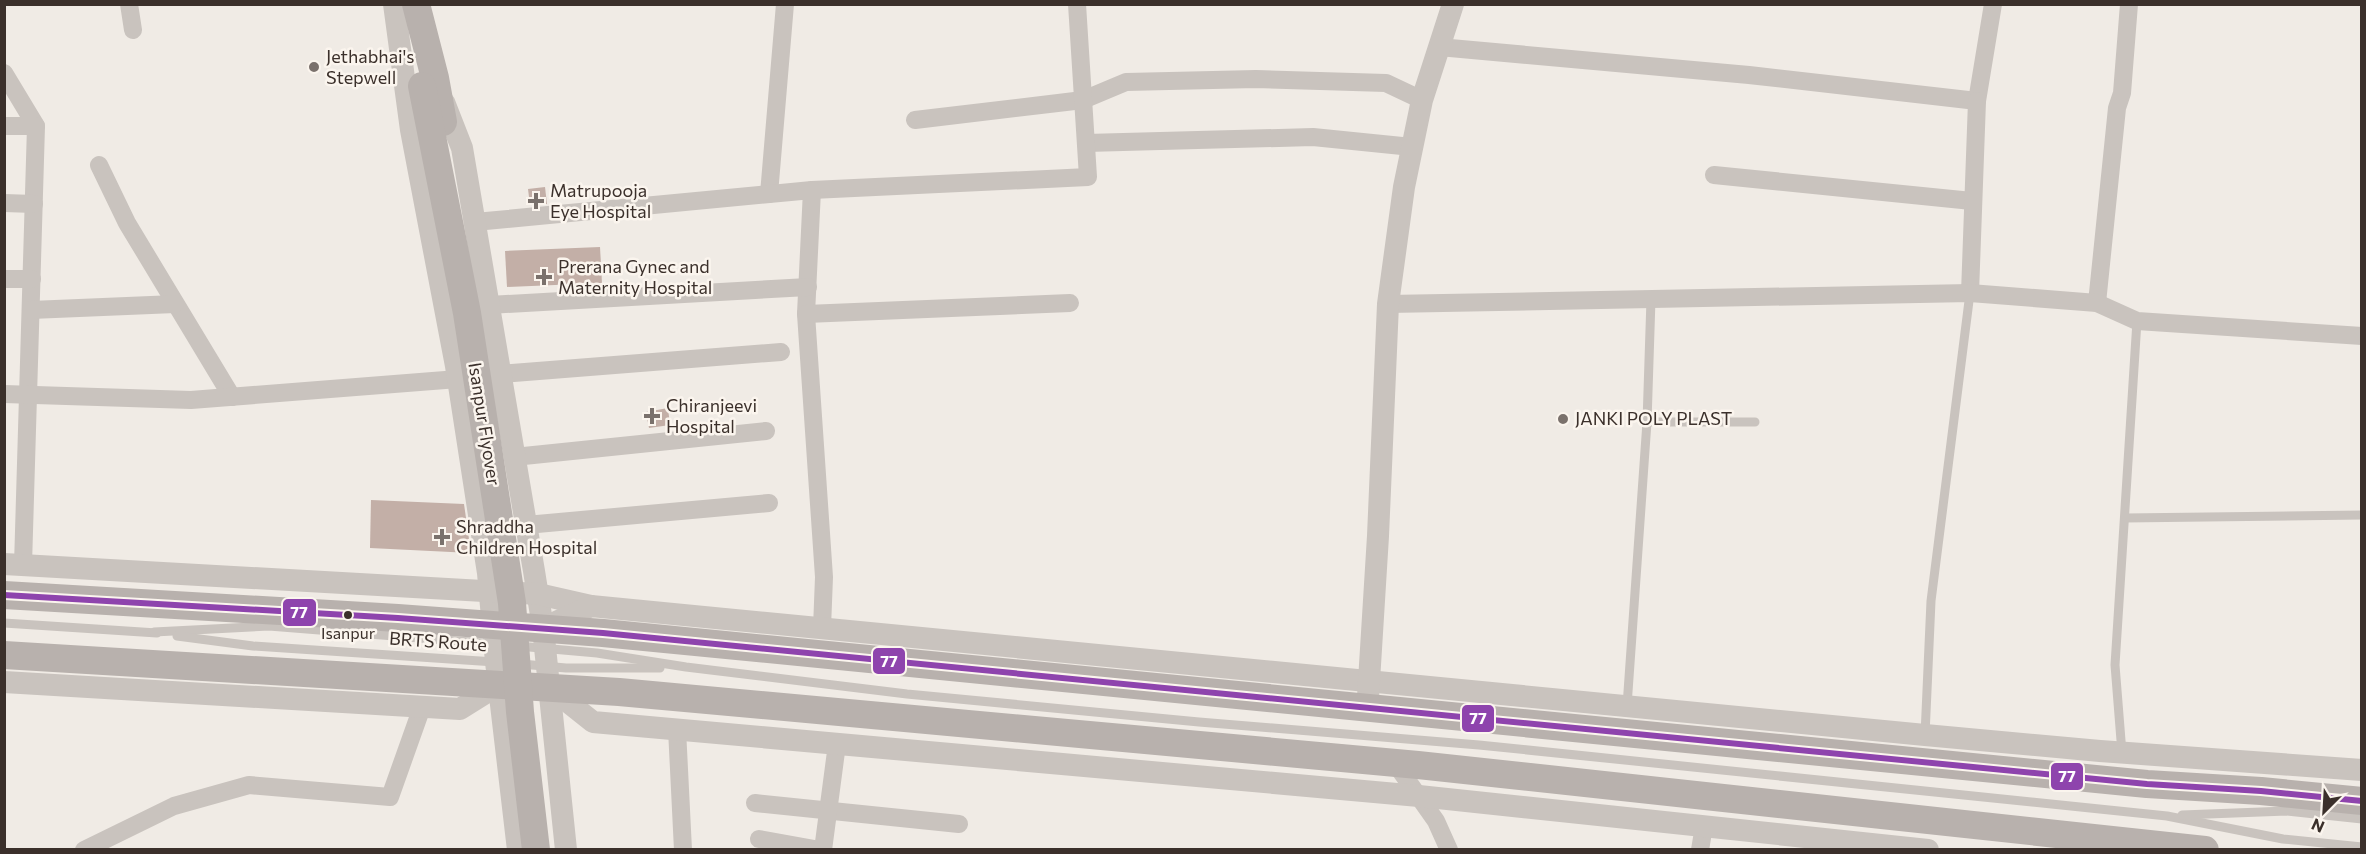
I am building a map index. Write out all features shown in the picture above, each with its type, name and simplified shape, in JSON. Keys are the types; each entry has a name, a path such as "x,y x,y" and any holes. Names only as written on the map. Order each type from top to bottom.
{"main road":[{"name":"Isanpur Flyover","path":"396,4 428,82 450,167 478,311 523,602 530,711 547,849"},
{"path":"416,4 428,82"},
{"name":"Isanpur Flyover","path":"428,82 512,603 520,712 536,849"},
{"path":"4,595 546,658 1368,694 2147,784 2261,791 2361,801"},
{"path":"4,655 496,654 546,658 619,692 1395,763 2205,849"}],"street":[{"path":"129,4 133,30"},
{"path":"396,4 411,130 458,379 490,592 518,849"},
{"path":"769,194 785,4"},
{"path":"475,222 812,190 1088,177 1077,4"},
{"path":"1368,694 1378,536 1388,304 1404,187 1422,100 1453,4"},
{"path":"1970,292 1977,101 1993,4"},
{"path":"2097,303 2117,108 2122,93 2129,4"},
{"path":"1439,47 1749,75 1977,101"},
{"path":"4,73 36,126 28,395 14,565 538,594 591,606 1165,663 1368,694 1627,706 2122,753 2361,770"},
{"path":"915,120 1083,100 1126,82 1256,79 1386,83 1422,100"},
{"path":"428,82 462,148 538,594 566,849"},
{"path":"4,126 36,126"},
{"path":"1086,142 1313,137 1412,147"},
{"path":"99,165 127,223 232,397"},
{"path":"1714,175 1972,201"},
{"path":"812,190 806,314 824,576 822,628"},
{"path":"4,203 34,204"},
{"path":"4,279 32,279"},
{"path":"489,305 808,287"},
{"path":"1388,304 1970,292 2097,303 2137,321 2361,336"},
{"path":"806,314 1070,303"},
{"path":"31,310 175,304"},
{"path":"500,374 781,352"},
{"path":"4,394 190,400 458,379"},
{"path":"514,457 766,431"},
{"path":"526,525 769,504"},
{"path":"546,658 591,606"},
{"path":"460,709 496,654"},
{"path":"546,658 593,722"},
{"path":"4,681 460,709 1419,796 1704,826 1801,843 1928,849"},
{"path":"84,849 174,806 249,785 390,797 422,707"},
{"path":"677,729 684,849"},
{"path":"759,839 821,849 829,812 837,744"},
{"path":"1203,745 1203,777"},
{"path":"1395,763 1436,821 1449,849"},
{"path":"1540,809 1543,778"},
{"path":"756,803 959,824"},
{"path":"1700,849 1704,826"}],"lane":[{"path":"1925,735 1931,601 1970,292"},
{"path":"1627,706 1647,422 1651,299"},
{"path":"2122,753 2115,665 2137,321"},
{"path":"1647,422 1755,422"},
{"path":"2125,518 2361,516"},
{"name":"BRTS Route","path":"4,623 154,632 253,646 496,654"},
{"name":"BRTS Route","path":"154,632 269,626 496,654"},
{"path":"546,658 597,653 686,667 907,694 1188,721 1479,745 2168,816 2283,839 2361,847"},
{"path":"546,658 686,667"},
{"path":"2168,816 2287,811 2361,819"}],"building":[{"path":"545,187 547,204 530,205 528,189"},
{"path":"600,247 602,283 507,287 505,251"},
{"path":"668,408 670,425 649,428 646,412"},
{"path":"371,500 464,504 471,553 370,548"}],"transit line":[{"name":"77","path":"4,595 398,618 603,633 2147,784 2261,791 2362,801"}],"place":[{"name":"Jethabhai's Stepwell","path":"314,67"},
{"name":"Matrupooja Eye Hospital","path":"536,201"},
{"name":"Prerana Gynec and Maternity Hospital","path":"544,277"},
{"name":"Chiranjeevi Hospital","path":"652,416"},
{"name":"JANKI POLY PLAST","path":"1563,419"},
{"name":"Shraddha Children Hospital","path":"442,537"},
{"name":"Isanpur","path":"348,615"}]}
